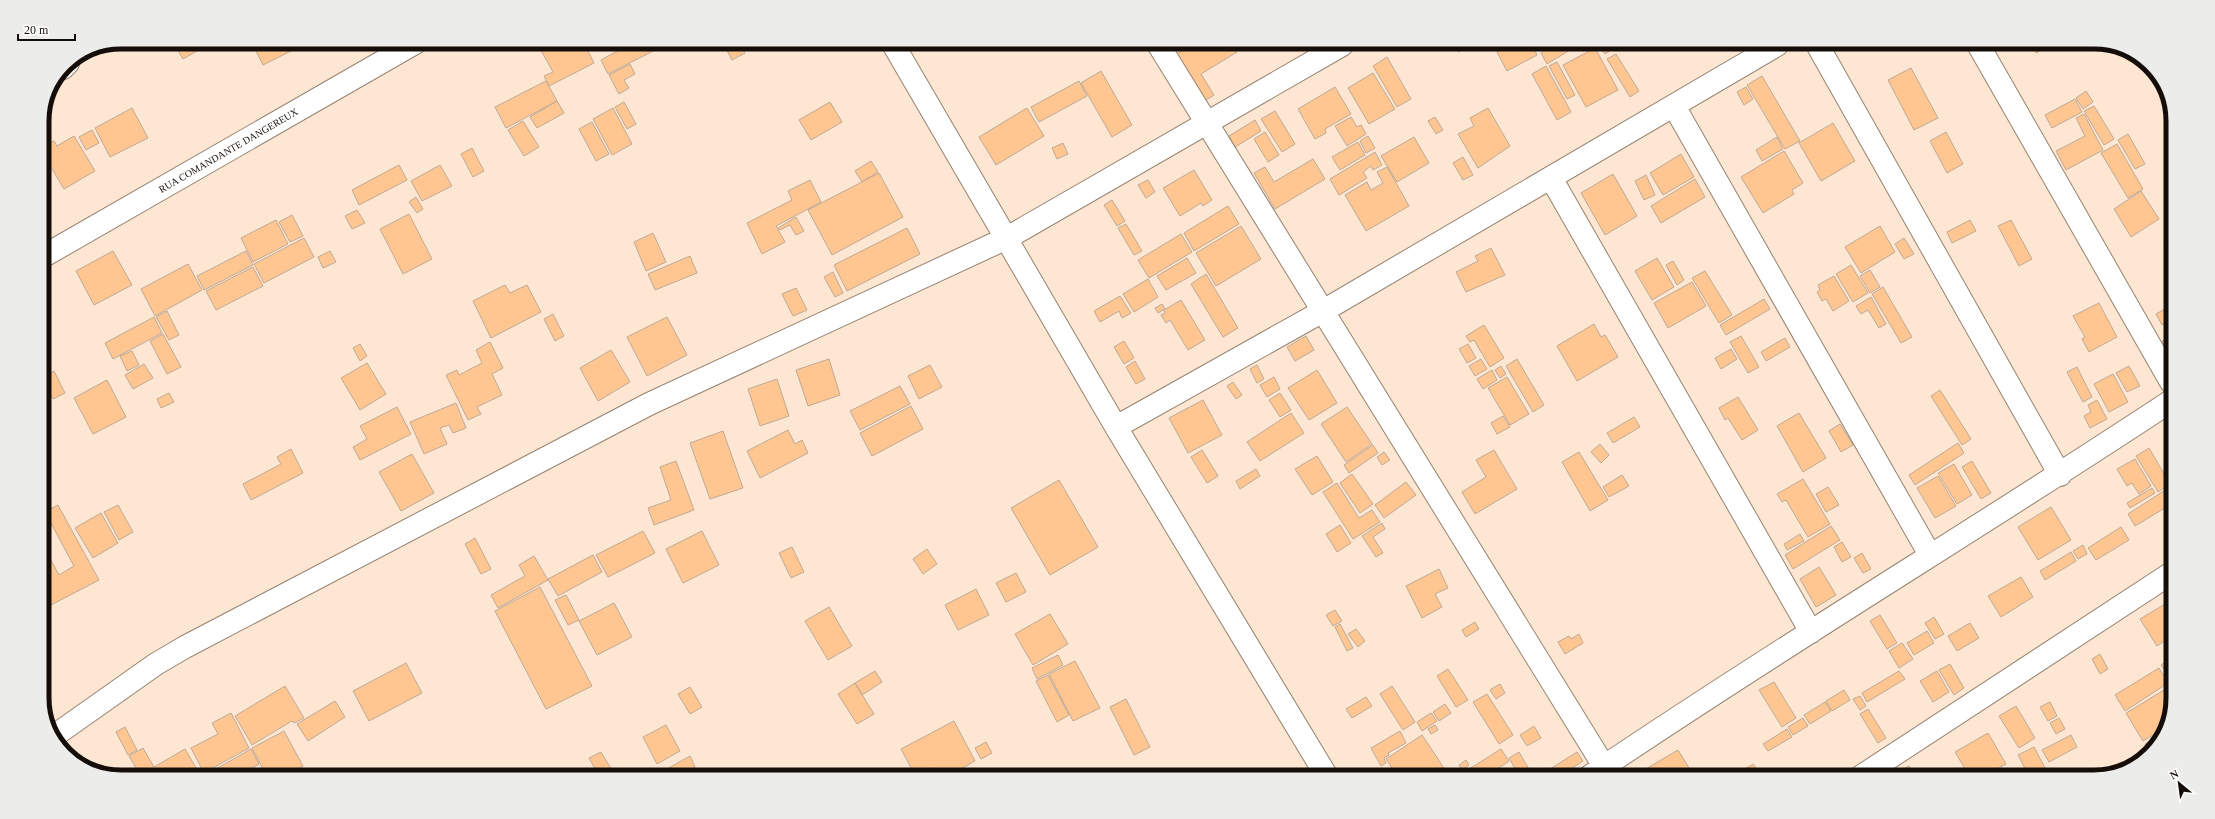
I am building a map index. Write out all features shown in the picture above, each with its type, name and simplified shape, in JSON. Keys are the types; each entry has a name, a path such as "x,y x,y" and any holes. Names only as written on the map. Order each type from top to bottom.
{"street":[{"name":"RUA COMANDANTE DANGEREUX","path":"49,253 405,49"},
{"path":"896,49 1116,427 1323,770"},
{"path":"1161,49 1323,311 1599,770"},
{"path":"58,733 156,664 185,647 635,411 1007,238 1334,49"},
{"path":"1116,427 1323,311 1770,49"},
{"path":"1820,49 2060,475"},
{"path":"1981,49 2166,373"},
{"path":"1674,106 1930,555"},
{"path":"1551,178 1811,632"},
{"path":"1605,770 1811,632 1930,555 2060,475 2166,404"},
{"path":"1869,770 2166,577"}],"building":[{"path":"177,49 200,49 183,59"},
{"path":"255,49 295,49 263,65"},
{"path":"540,49 587,49 594,63 549,86 544,76 553,72"},
{"path":"621,49 657,49 608,74 601,60"},
{"path":"726,49 743,49 745,53 732,60"},
{"path":"1185,49 1235,49 1237,52 1201,74 1214,95 1203,102 1175,55"},
{"path":"1456,49 1463,49 1458,52"},
{"path":"1503,49 1534,49 1537,55 1507,71 1497,52"},
{"path":"1548,49 1571,49 1547,64 1541,53"},
{"path":"1596,49 1618,90 1586,107 1563,65"},
{"path":"1602,49 1613,49 1605,54"},
{"path":"2034,49 2042,49 2042,50 2036,53"},
{"path":"1616,54 1639,91 1630,97 1607,59"},
{"path":"1387,57 1411,99 1397,107 1373,66"},
{"path":"1557,62 1575,95 1567,99 1549,66"},
{"path":"630,64 635,74 624,80 629,88 619,94 609,75"},
{"path":"1546,66 1571,112 1557,120 1532,74"},
{"path":"1911,68 1938,118 1914,130 1888,80"},
{"path":"1101,71 1132,125 1112,137 1081,83"},
{"path":"1373,73 1395,109 1369,124 1348,88"},
{"path":"1762,76 1800,141 1785,149 1747,85"},
{"path":"546,81 557,101 506,128 495,107"},
{"path":"1079,81 1087,96 1039,122 1031,107"},
{"path":"1335,87 1351,114 1325,129 1326,133 1315,139 1298,109"},
{"path":"1746,87 1753,99 1744,105 1737,92"},
{"path":"2086,91 2093,102 2083,109 2076,98"},
{"path":"2075,99 2082,112 2052,128 2045,115"},
{"path":"557,101 564,113 537,128 530,117"},
{"path":"624,102 636,124 627,129 615,107"},
{"path":"830,102 842,122 811,140 799,120"},
{"path":"2094,106 2114,139 2104,145 2084,111"},
{"path":"132,108 148,138 110,157 95,128"},
{"path":"613,108 632,144 612,155 593,119"},
{"path":"1027,108 1044,136 996,165 979,137"},
{"path":"1488,108 1510,146 1478,168 1458,134 1474,126 1470,118"},
{"path":"1275,111 1295,144 1282,152 1261,119"},
{"path":"2084,114 2103,150 2066,170 2056,151 2085,136 2076,118"},
{"path":"1351,117 1357,127 1361,125 1366,134 1347,146 1335,126"},
{"path":"1435,117 1443,130 1436,134 1428,121"},
{"path":"1255,120 1261,131 1235,147 1229,136"},
{"path":"523,121 539,147 524,156 508,130"},
{"path":"592,122 609,154 596,161 579,129"},
{"path":"1833,123 1855,161 1821,181 1799,143"},
{"path":"92,130 99,143 86,150 79,137"},
{"path":"1265,132 1279,155 1268,162 1254,139"},
{"path":"1946,132 1963,164 1947,173 1930,141"},
{"path":"2128,134 2145,164 2135,169 2118,140"},
{"path":"74,136 95,171 64,189 49,164 49,144 54,141 57,146"},
{"path":"1368,136 1375,148 1366,153 1360,141"},
{"path":"1414,137 1429,163 1397,182 1381,156"},
{"path":"1777,137 1783,149 1762,161 1756,150"},
{"path":"1358,142 1365,155 1340,170 1332,157"},
{"path":"1063,143 1068,154 1057,159 1052,148"},
{"path":"2117,144 2143,189 2128,198 2101,153"},
{"path":"472,148 484,171 473,177 461,154"},
{"path":"1784,151 1803,183 1792,190 1794,194 1763,213 1741,177"},
{"path":"1375,152 1382,165 1373,170 1371,166 1363,172 1367,178 1339,195 1330,179"},
{"path":"1681,154 1694,177 1663,195 1650,173"},
{"path":"1463,157 1473,175 1463,180 1453,163"},
{"path":"1313,159 1325,179 1275,209 1254,173 1265,167 1274,182"},
{"path":"871,161 878,172 862,182 855,171"},
{"path":"399,165 407,180 359,205 352,190"},
{"path":"440,165 452,186 422,201 411,181"},
{"path":"1387,167 1409,206 1366,231 1345,195 1367,182 1371,190 1383,183 1377,172"},
{"path":"1194,170 1212,200 1203,206 1201,203 1180,216 1163,188"},
{"path":"879,173 903,217 832,255 808,210"},
{"path":"1613,174 1637,216 1605,235 1581,193"},
{"path":"1646,175 1655,195 1644,200 1635,181"},
{"path":"1695,179 1705,197 1661,223 1651,206"},
{"path":"810,180 821,202 776,226 785,242 762,254 747,223 792,200 788,191"},
{"path":"1148,180 1155,192 1146,198 1138,185"},
{"path":"2141,191 2159,219 2131,237 2114,209"},
{"path":"416,197 423,209 417,213 409,202"},
{"path":"1112,200 1125,221 1117,226 1104,205"},
{"path":"1228,206 1239,224 1194,251 1184,233"},
{"path":"357,210 365,223 352,229 345,216"},
{"path":"409,214 432,259 403,274 380,229"},
{"path":"292,215 303,236 290,242 279,222"},
{"path":"796,217 804,231 796,235 790,225 780,230 778,228"},
{"path":"276,220 288,244 253,262 241,238"},
{"path":"1970,220 1976,231 1952,243 1947,232"},
{"path":"2011,220 2032,259 2019,266 1998,226"},
{"path":"1126,224 1142,251 1134,255 1118,228"},
{"path":"1241,226 1261,259 1216,286 1196,253"},
{"path":"1880,226 1895,252 1861,273 1845,247"},
{"path":"907,228 920,254 847,291 834,265"},
{"path":"653,233 666,262 646,271 634,242"},
{"path":"1181,234 1192,252 1149,278 1138,260"},
{"path":"304,238 314,257 264,283 254,264"},
{"path":"1904,238 1914,254 1904,259 1895,244"},
{"path":"1491,248 1505,275 1466,292 1456,272 1478,261 1475,256"},
{"path":"113,251 132,285 94,305 76,271"},
{"path":"246,251 253,265 204,290 197,276"},
{"path":"330,251 336,262 323,268 318,257"},
{"path":"690,256 697,273 655,290 648,274"},
{"path":"1187,258 1196,273 1166,290 1157,276"},
{"path":"1657,258 1674,287 1652,300 1635,271"},
{"path":"1673,261 1684,280 1677,285 1666,265"},
{"path":"188,264 202,290 155,316 141,289"},
{"path":"1851,265 1868,293 1853,302 1836,274"},
{"path":"253,267 263,286 216,310 206,291"},
{"path":"1870,270 1880,287 1870,293 1860,276"},
{"path":"1705,271 1732,315 1719,323 1692,278"},
{"path":"833,272 843,293 835,297 824,277"},
{"path":"1206,274 1238,328 1223,337 1191,284"},
{"path":"1834,276 1849,301 1833,311 1826,299 1822,301 1817,292 1820,290 1818,285"},
{"path":"1148,279 1158,297 1134,312 1123,294"},
{"path":"1692,282 1706,306 1668,328 1654,303"},
{"path":"505,285 510,293 527,285 541,312 491,338 473,301"},
{"path":"1883,287 1912,337 1901,343 1872,294"},
{"path":"796,288 807,310 793,316 782,294"},
{"path":"1120,296 1131,313 1122,318 1119,311 1100,322 1094,311"},
{"path":"1871,297 1886,324 1879,328 1868,310 1861,314 1856,306"},
{"path":"1764,299 1770,309 1726,335 1720,325"},
{"path":"1181,300 1205,340 1188,350 1170,320 1166,323 1161,315 1165,313 1164,310"},
{"path":"2099,303 2117,337 2089,352 2082,339 2085,337 2073,316"},
{"path":"1162,304 1165,309 1158,313 1155,308"},
{"path":"2166,308 2166,323 2162,325 2156,314"},
{"path":"167,311 179,335 169,340 156,317"},
{"path":"553,314 564,336 555,341 544,319"},
{"path":"154,317 162,333 113,359 105,343"},
{"path":"667,317 687,355 647,376 627,337"},
{"path":"1594,324 1601,337 1605,335 1618,357 1577,381 1557,346"},
{"path":"1484,325 1504,358 1490,367 1474,340 1470,342 1466,336"},
{"path":"163,334 181,367 167,374 150,341"},
{"path":"1306,336 1314,350 1295,361 1287,347"},
{"path":"1741,336 1759,367 1748,373 1730,342"},
{"path":"1785,338 1790,347 1766,361 1761,352"},
{"path":"2166,339 2166,348 2162,341"},
{"path":"1124,341 1134,358 1124,364 1114,347"},
{"path":"490,342 503,368 492,374 502,395 477,407 481,414 468,420 446,375 457,370 459,375 482,363 476,350"},
{"path":"360,344 367,356 360,361 353,348"},
{"path":"1468,344 1476,358 1467,363 1459,349"},
{"path":"1731,349 1737,359 1721,369 1715,358"},
{"path":"611,350 630,382 598,401 580,368"},
{"path":"132,351 139,365 127,371 120,356"},
{"path":"829,359 840,395 808,406 796,370"},
{"path":"1481,359 1487,369 1475,376 1469,366"},
{"path":"1517,359 1544,405 1533,412 1506,366"},
{"path":"1135,361 1145,379 1136,384 1126,367"},
{"path":"367,363 386,394 360,410 341,378"},
{"path":"144,364 153,378 133,389 125,375"},
{"path":"930,365 942,387 919,399 908,376"},
{"path":"1257,365 1264,379 1257,383 1250,369"},
{"path":"1501,366 1506,374 1500,378 1495,370"},
{"path":"2129,366 2140,386 2127,392 2116,373"},
{"path":"2077,367 2092,397 2083,402 2067,372"},
{"path":"1317,370 1337,403 1309,420 1288,388"},
{"path":"1492,370 1497,380 1483,389 1477,379"},
{"path":"54,371 65,393 53,399 49,391 49,374"},
{"path":"2113,374 2128,402 2109,412 2094,384"},
{"path":"1274,377 1280,389 1267,397 1260,385"},
{"path":"1507,377 1529,414 1510,425 1488,388"},
{"path":"777,379 789,416 760,426 748,389"},
{"path":"107,380 126,417 93,434 74,398"},
{"path":"1233,382 1242,395 1236,399 1227,386"},
{"path":"900,386 910,404 860,430 850,411"},
{"path":"1940,390 1971,439 1962,445 1931,396"},
{"path":"169,393 174,402 161,408 157,399"},
{"path":"1280,393 1291,410 1280,417 1269,400"},
{"path":"1738,397 1758,430 1742,440 1728,418 1725,420 1719,408"},
{"path":"1203,400 1222,435 1188,453 1169,418"},
{"path":"2097,400 2107,419 2090,428 2084,416 2091,412 2088,405"},
{"path":"456,403 466,428 453,433 449,425 440,428 447,444 424,454 410,422"},
{"path":"911,406 923,429 872,456 860,433"},
{"path":"397,407 411,434 360,460 353,447 367,439 360,426"},
{"path":"1347,407 1372,444 1346,462 1321,424"},
{"path":"1291,413 1304,433 1260,461 1247,442"},
{"path":"1799,413 1826,458 1803,472 1777,426"},
{"path":"1503,416 1510,427 1497,434 1491,423"},
{"path":"1634,417 1640,427 1613,443 1607,433"},
{"path":"1840,424 1853,445 1841,452 1829,431"},
{"path":"788,430 795,444 802,440 808,453 760,478 747,451"},
{"path":"723,431 743,488 710,499 690,443"},
{"path":"1958,443 1964,453 1915,485 1909,475"},
{"path":"1600,444 1609,455 1601,463 1591,452"},
{"path":"1373,445 1378,453 1349,473 1344,465"},
{"path":"2149,448 2166,477 2166,487 2158,492 2136,456"},
{"path":"291,449 303,473 251,500 243,484 281,464 277,457"},
{"path":"1202,450 1218,476 1207,483 1191,457"},
{"path":"1494,450 1517,489 1475,514 1462,492 1486,477 1476,460"},
{"path":"1384,452 1390,460 1382,465 1377,457"},
{"path":"1579,452 1608,500 1590,511 1562,462"},
{"path":"412,454 434,493 401,511 379,472"},
{"path":"1317,456 1333,482 1312,495 1295,469"},
{"path":"2135,459 2151,486 2139,494 2132,483 2127,486 2117,469"},
{"path":"676,461 694,510 654,525 648,508 671,500 660,467"},
{"path":"1972,461 1991,493 1981,499 1962,467"},
{"path":"1954,464 1972,495 1957,504 1938,473"},
{"path":"1256,469 1260,476 1240,489 1236,481"},
{"path":"1352,474 1373,504 1360,513 1340,483"},
{"path":"1622,475 1629,486 1609,497 1603,487"},
{"path":"1938,476 1956,506 1935,518 1917,488"},
{"path":"1803,479 1830,524 1808,537 1786,500 1782,502 1777,494"},
{"path":"1059,480 1098,547 1050,575 1011,508"},
{"path":"1406,482 1416,495 1384,518 1375,505"},
{"path":"1337,483 1359,518 1372,510 1380,522 1353,539 1323,492"},
{"path":"1828,487 1839,505 1826,512 1816,494"},
{"path":"2152,488 2155,493 2130,508 2127,503"},
{"path":"2166,490 2166,507 2135,526 2128,514"},
{"path":"58,505 99,580 51,605 49,601 49,557 59,575 74,566 49,519 49,510"},
{"path":"118,505 133,532 119,540 104,512"},
{"path":"2051,507 2071,540 2038,560 2018,527"},
{"path":"101,513 118,543 93,558 75,528"},
{"path":"1382,523 1385,529 1373,537 1383,553 1376,557 1362,536"},
{"path":"1340,525 1351,543 1337,552 1326,534"},
{"path":"1831,526 1840,540 1793,569 1785,555"},
{"path":"2121,527 2129,540 2096,560 2088,548"},
{"path":"643,531 655,553 608,577 596,555"},
{"path":"702,531 719,565 683,583 666,549"},
{"path":"1800,534 1804,541 1787,550 1784,544"},
{"path":"475,538 491,569 481,574 465,544"},
{"path":"1842,542 1851,557 1842,562 1834,547"},
{"path":"2083,545 2087,554 2078,559 2073,551"},
{"path":"792,547 804,572 791,578 779,553"},
{"path":"927,549 937,564 923,574 913,559"},
{"path":"2071,552 2076,561 2045,580 2040,571"},
{"path":"1862,553 1871,569 1863,573 1854,558"},
{"path":"593,555 602,572 558,596 548,579"},
{"path":"534,556 548,580 498,608 491,595 525,576 519,565"},
{"path":"1819,567 1836,595 1816,607 1800,579"},
{"path":"1439,569 1448,588 1435,594 1442,607 1422,618 1406,586"},
{"path":"1016,573 1026,592 1006,602 996,583"},
{"path":"2021,577 2033,597 2001,617 1988,596"},
{"path":"540,587 592,686 546,709 495,611"},
{"path":"976,589 989,615 958,630 945,605"},
{"path":"566,595 579,620 568,625 555,600"},
{"path":"614,603 632,637 597,655 579,621"},
{"path":"2166,603 2166,640 2157,646 2140,619"},
{"path":"829,607 852,646 828,660 805,621"},
{"path":"1335,610 1342,621 1333,626 1326,615"},
{"path":"1050,614 1068,644 1033,665 1015,634"},
{"path":"1880,615 1897,643 1887,649 1870,621"},
{"path":"1934,617 1944,634 1935,639 1925,623"},
{"path":"1475,622 1479,629 1466,637 1462,630"},
{"path":"1970,623 1979,638 1957,651 1948,636"},
{"path":"1340,624 1353,648 1347,651 1335,627"},
{"path":"1356,629 1365,641 1358,647 1348,634"},
{"path":"1927,631 1934,643 1914,655 1907,643"},
{"path":"1579,634 1583,643 1565,654 1558,642 1569,636 1571,639"},
{"path":"1902,643 1913,659 1899,668 1889,651"},
{"path":"2100,654 2108,669 2100,674 2092,659"},
{"path":"1058,655 1063,665 1037,679 1032,668"},
{"path":"1075,661 1100,708 1073,721 1049,674"},
{"path":"2166,662 2166,672 2161,665"},
{"path":"406,663 422,693 369,721 353,691"},
{"path":"1950,664 1964,688 1954,695 1939,670"},
{"path":"2159,668 2166,680 2166,684 2125,711 2115,695"},
{"path":"1448,669 1468,700 1456,707 1437,676"},
{"path":"875,671 882,682 862,695 855,683"},
{"path":"1899,671 1905,679 1867,702 1862,693"},
{"path":"1937,671 1949,692 1933,702 1920,681"},
{"path":"1048,675 1069,715 1057,722 1036,681"},
{"path":"1774,682 1796,718 1782,727 1759,690"},
{"path":"855,683 874,714 857,724 838,694"},
{"path":"1500,684 1505,693 1496,699 1490,690"},
{"path":"285,686 304,718 294,723 292,721 252,745 235,716"},
{"path":"1392,686 1415,722 1403,730 1380,694"},
{"path":"690,687 702,707 690,714 678,694"},
{"path":"2166,689 2164,717 2161,725 2157,733 2143,741 2126,713"},
{"path":"1844,690 1850,700 1832,711 1826,701"},
{"path":"1487,694 1513,735 1499,744 1473,702"},
{"path":"1860,696 1866,706 1860,710 1853,699"},
{"path":"1366,697 1372,706 1352,718 1346,709"},
{"path":"1126,699 1150,747 1134,755 1110,707"},
{"path":"335,701 345,717 308,741 297,724"},
{"path":"1825,702 1831,711 1810,724 1804,715"},
{"path":"2050,702 2057,716 2048,721 2040,707"},
{"path":"1445,704 1451,713 1439,721 1433,712"},
{"path":"2016,706 2035,738 2019,748 1999,716"},
{"path":"1868,709 1886,738 1878,743 1860,714"},
{"path":"231,713 249,748 209,770 202,770 191,748 218,734 212,723"},
{"path":"1431,713 1437,721 1422,731 1417,722"},
{"path":"1803,718 1808,726 1793,735 1788,727"},
{"path":"2059,718 2065,729 2056,734 2050,723"},
{"path":"954,721 975,761 959,770 932,770 931,768 928,770 912,770 901,749"},
{"path":"666,725 680,751 657,764 643,737"},
{"path":"1435,725 1438,730 1431,734 1428,729"},
{"path":"1534,726 1541,738 1527,746 1520,735"},
{"path":"125,727 137,750 128,755 116,732"},
{"path":"1787,729 1792,737 1768,751 1763,744"},
{"path":"284,731 303,766 296,770 263,770 252,748"},
{"path":"1400,731 1406,743 1388,753 1389,755 1384,758 1386,763 1381,766 1371,748"},
{"path":"1988,733 2006,764 1995,770 1966,770 1955,752"},
{"path":"1422,735 1445,770 1393,770 1386,759"},
{"path":"2071,735 2077,747 2049,762 2042,750"},
{"path":"2153,739 2147,747 2145,744"},
{"path":"986,742 992,753 981,759 975,748"},
{"path":"2034,747 2045,768 2041,770 2026,770 2018,755"},
{"path":"143,748 154,767 185,749 197,770 137,770 129,756"},
{"path":"251,749 259,764 248,770 214,770"},
{"path":"1501,749 1509,761 1496,770 1468,770"},
{"path":"1678,750 1690,770 1644,770"},
{"path":"601,752 612,770 596,770 589,758"},
{"path":"1519,752 1530,770 1516,770 1509,758"},
{"path":"1577,752 1583,761 1569,770 1548,770"},
{"path":"690,756 695,767 689,770 665,770"},
{"path":"1466,760 1469,765 1462,770 1459,765"},
{"path":"1753,764 1757,770 1744,770"},
{"path":"1909,766 1911,770 1902,770"}]}
